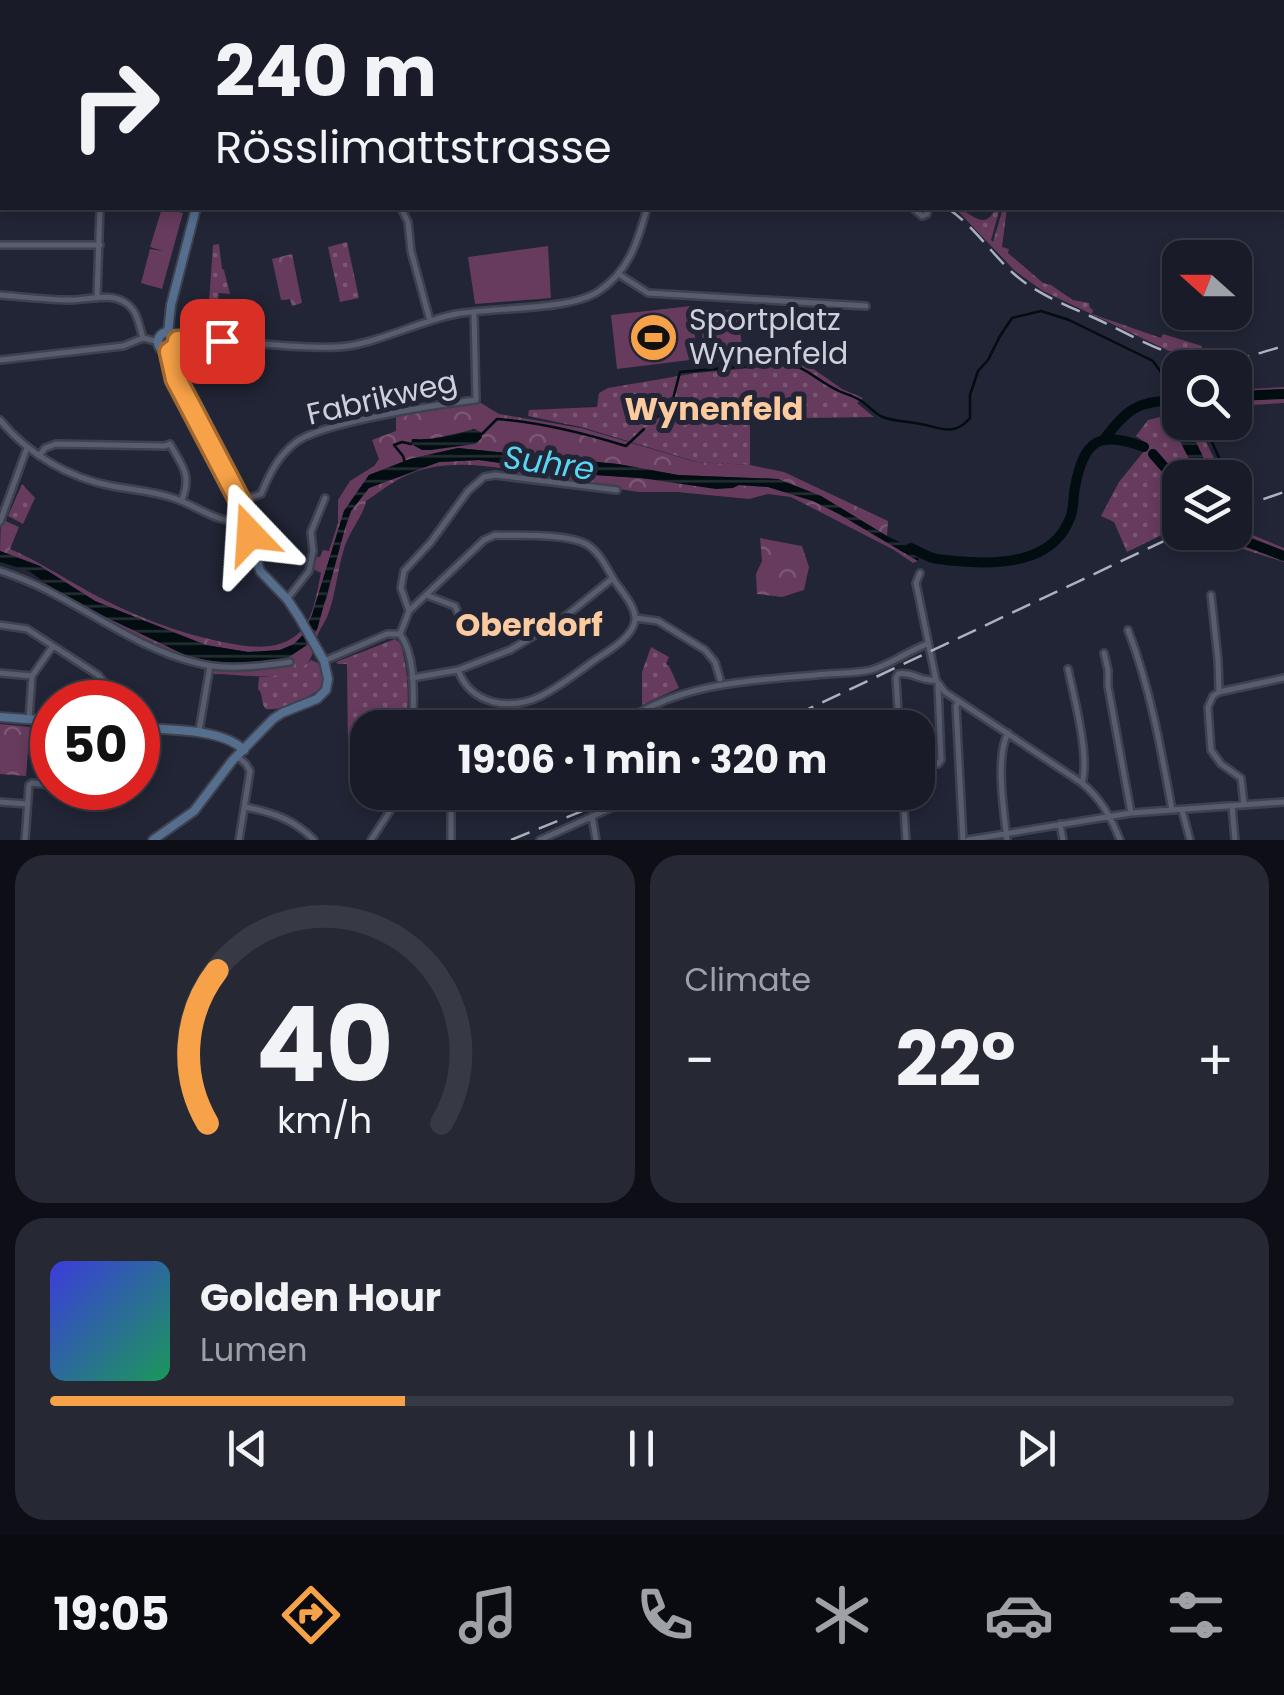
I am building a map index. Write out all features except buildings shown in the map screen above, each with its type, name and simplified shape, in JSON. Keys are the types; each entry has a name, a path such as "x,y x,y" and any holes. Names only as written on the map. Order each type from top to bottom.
{"main road":[{"path":"168,333 172,301 195,210"},
{"path":"168,333 178,341 170,352 162,349 159,342 168,333"},
{"path":"153,840 194,812 241,753 277,716 318,699 325,692 328,674 287,599 260,571 240,501 176,379 170,352"},
{"path":"0,718 29,720"},
{"path":"160,730 226,738 241,753"}],"street":[{"path":"98,298 100,210"},
{"path":"402,210 430,320"},
{"path":"178,341 342,347 430,320 580,300 603,289 619,275 633,253 647,210"},
{"path":"0,245 100,245"},
{"path":"619,275 648,293 866,306"},
{"path":"0,296 111,298 128,304 144,338"},
{"name":"Fabrikweg","path":"240,501 261,494 274,466 289,448 314,431 476,400 474,312"},
{"path":"0,360 123,346 144,338 159,342"},
{"path":"0,420 27,448 74,474 100,484 182,500 224,521 246,520"},
{"path":"40,456 56,444 170,444 188,481 182,500"},
{"path":"0,522 27,448"},
{"path":"409,611 401,588 403,574 458,502 484,477 495,475 617,490"},
{"path":"287,599 308,574 313,557 311,532 325,498"},
{"path":"400,634 409,611 484,540 495,535 570,539 586,544 604,561 634,612 632,629 611,649 544,695 528,701 501,702 478,696 466,687 458,670"},
{"path":"0,571 30,581 112,626 182,658 210,666 290,662"},
{"path":"920,572 916,582 937,683 940,760 935,764"},
{"path":"412,678 458,670 510,650 572,612 613,578"},
{"path":"426,594 455,606 466,635 501,624 536,635"},
{"path":"1211,594 1219,692"},
{"path":"635,618 658,621 706,650 720,679"},
{"path":"0,626 27,629 102,680"},
{"path":"1128,630 1160,743 1172,810"},
{"path":"324,661 387,634 400,634"},
{"path":"400,634 406,642 412,678 413,710"},
{"path":"643,710 721,683 869,670 927,644"},
{"path":"29,720 32,676 53,646"},
{"path":"1104,653 1131,813"},
{"path":"198,734 210,666"},
{"path":"1068,669 1082,750 1082,782"},
{"path":"0,673 32,676"},
{"path":"898,710 896,678 902,673 937,683 1082,782 1110,816 1120,840"},
{"path":"1244,804 1241,778 1221,764 1211,750 1208,706 1212,696 1219,692 1284,678"},
{"path":"958,700 966,840 1131,813 1284,802"},
{"path":"1007,836 1002,744 1008,733"},
{"path":"240,840 250,771 241,753"},
{"path":"25,840 30,784"},
{"path":"0,802 27,804"},
{"path":"1232,806 1236,840"},
{"path":"245,808 287,819 314,840"},
{"path":"371,840 390,810"},
{"path":"451,840 452,810"},
{"path":"540,840 606,810"},
{"path":"905,810 906,840"},
{"path":"1182,810 1190,840"},
{"path":"592,816 596,840"},
{"path":"1060,824 1063,840"}],"green space":[{"path":"161,210 183,213 162,289 141,283 150,249 163,251 150,247"},
{"path":"957,210 982,220 999,210 993,242 1002,210 1007,210 1002,247 1009,249 1008,253 1043,283 1073,300 1089,303 1092,314 1161,338 1163,334 1202,346 1201,350 1167,350 1043,291 1015,271"},
{"path":"347,242 359,298 340,302 328,247"},
{"path":"219,244 230,294 219,293 218,303 209,302 213,245"},
{"path":"548,246 551,298 475,304 468,257"},
{"path":"292,254 302,303 292,306 290,299 281,300 272,259"},
{"name":"Sportplatz Wynenfeld","path":"691,306 698,359 617,369 611,315"},
{"name":"Sportplatz Wynenfeld","path":"738,309 743,359 705,363 700,313"},
{"path":"805,363 842,389 863,398 857,403 874,417 750,419 750,465 697,462 581,427 528,416 529,410 597,407 599,393 608,388 696,373"},
{"path":"1284,387 1284,403 1252,405 1252,389"},
{"path":"476,400 499,414 581,428 696,462 750,465 784,472 888,521 887,536 821,496 778,479 678,475 618,464 458,448 410,459 369,475 344,511 312,615 303,635 280,650 248,652 206,645 155,626 95,601 40,566 0,551 1,519 19,527 10,549 136,615 172,629 237,645 257,647 285,642 301,631 312,611 321,573 313,569 323,550 329,551 338,523 338,500 350,481 379,459 372,440 396,431 396,414","holes":["474,429 450,444 422,450 419,447"]},
{"path":"1162,416 1162,440 1205,440 1215,460 1162,460 1162,535 1127,552 1114,522 1101,516 1119,482 1149,445 1136,436 1148,420"},
{"path":"479,460 579,474 768,487 813,501 918,561 913,563 791,497 768,494 749,499 639,492 493,467 452,465 413,472 366,501 346,543 330,609 310,659 295,671 261,676 214,674 195,661 116,626 47,588 50,586 68,599 186,655 225,663 268,662 289,657 326,600 351,511 369,488 439,462"},
{"path":"22,484 35,498 23,524 8,516"},
{"path":"1252,535 1284,548 1284,562 1246,550 1252,550"},
{"path":"760,538 802,546 809,567 804,590 782,597 757,594 756,574 762,561"},
{"path":"395,639 400,643 407,674 407,710 350,710 350,751 347,664 336,662"},
{"path":"651,647 669,657 666,664 679,688 642,705 642,672"},
{"path":"311,660 318,663 323,678 321,688 295,703 266,709 258,689 259,677 287,673"},
{"path":"0,724 30,727 26,776 0,774"}],"water":[{"path":"474,429 481,432 482,438 475,444 422,450 411,444 412,439 444,437"},
{"path":"1180,440 1195,440 1205,460 1190,460"},
{"name":"Suhre","path":"458,448 618,464 678,475 778,479 821,496 920,552 918,561 813,501 768,487 739,485 716,489 479,460 439,462 369,488 351,511 317,630 307,645 289,657 268,662 225,663 185,655 68,599 29,571 0,562 0,551 40,566 95,601 206,645 248,652 280,650 303,635 344,511 369,475 410,459"}],"waterway":[{"path":"673,399 680,372 782,363 804,370 862,401 883,417 941,429 958,428 970,418 970,395 978,371 1012,318 1041,311 1069,320 1153,361 1162,374"},
{"path":"1252,395 1284,394"},
{"path":"1105,438 1129,412 1162,401"},
{"path":"651,423 670,404"},
{"path":"482,434 497,419 562,429 626,446 644,429"},
{"name":"Suhre","path":"911,548 936,559 972,562 1006,561 1037,553 1051,545 1070,518 1079,471 1089,449 1096,443 1116,439 1144,447"},
{"path":"1211,440 1220,460"},
{"path":"405,463 394,445 411,444"},
{"name":"Suhre","path":"1153,454 1162,464"},
{"name":"Suhre","path":"1252,544 1284,556"}],"railway":[{"path":"950,210 1033,288 1153,346 1209,361 1238,359 1284,346"},
{"path":"1252,503 1284,492"},
{"path":"806,710 1162,542"},
{"path":"511,840 585,810"}],"place":[{"name":"Sportplatz Wynenfeld","path":"654,337"}],"district":[{"name":"Wynenfeld","path":"714,409"},
{"name":"Oberdorf","path":"529,625"}],"route":[{"path":"222,341 178,341 170,359 176,379 240,501 250,534"}]}
